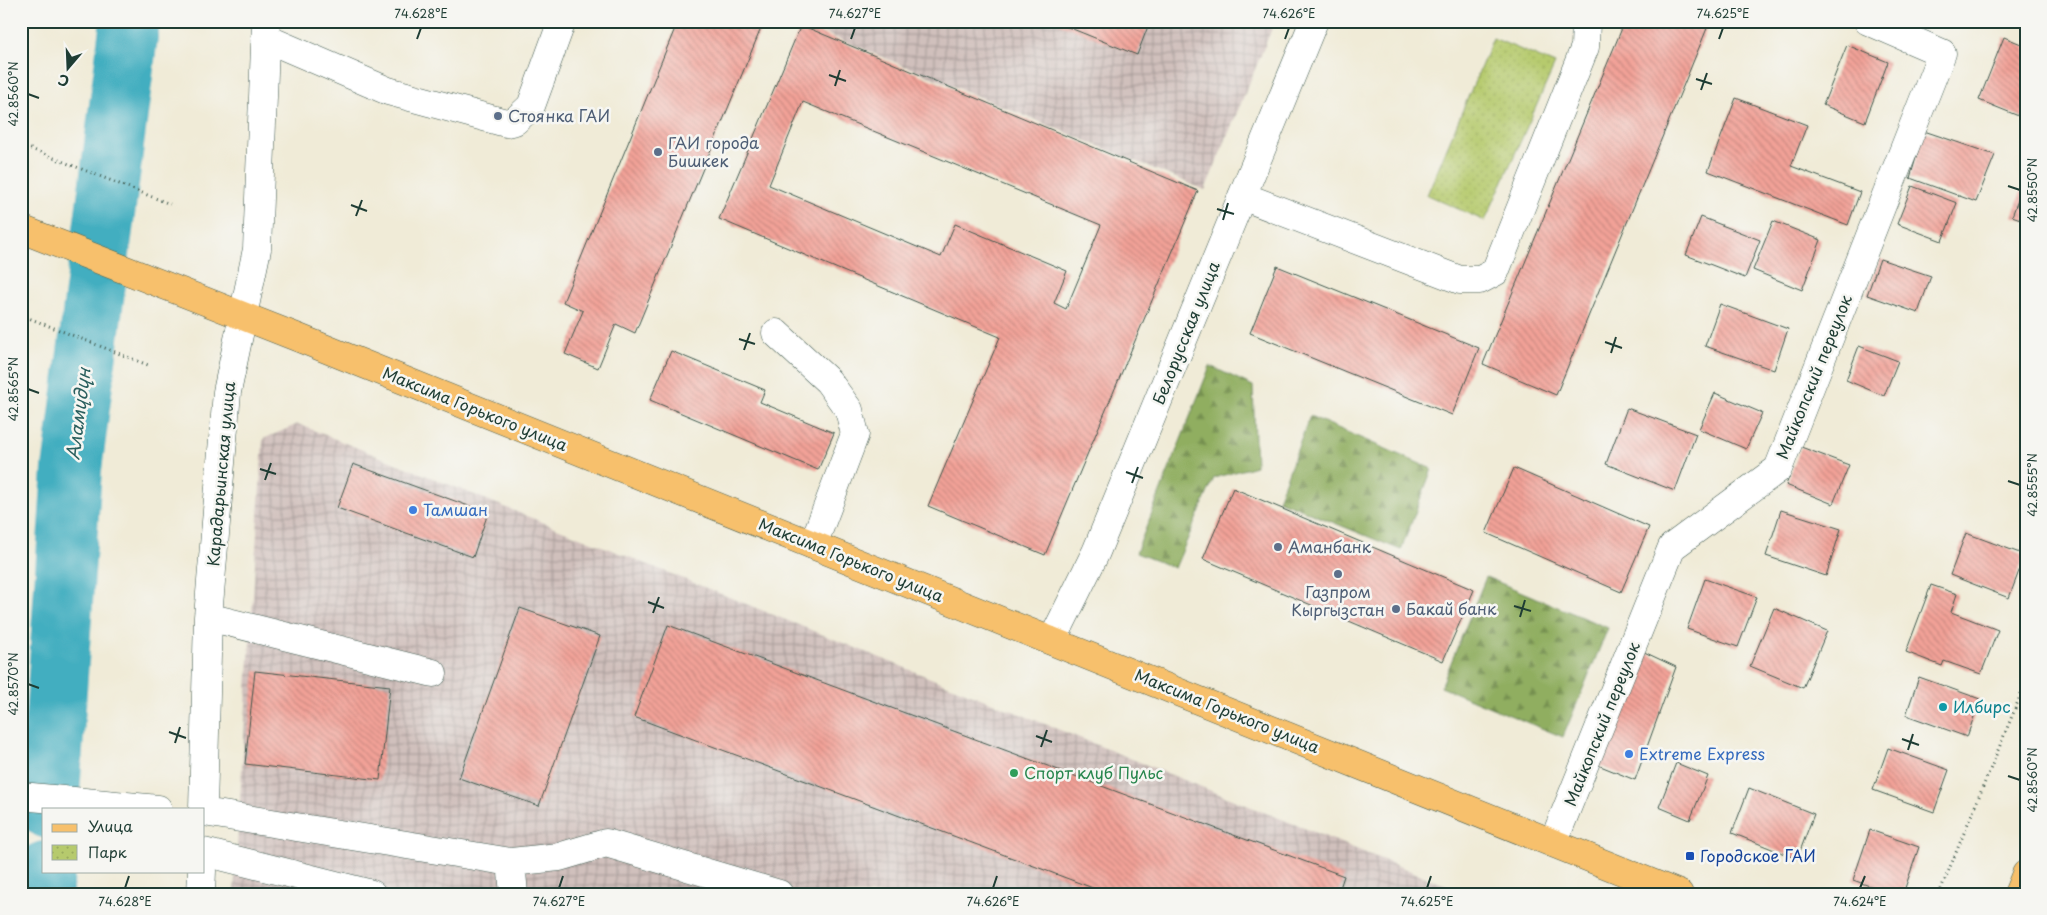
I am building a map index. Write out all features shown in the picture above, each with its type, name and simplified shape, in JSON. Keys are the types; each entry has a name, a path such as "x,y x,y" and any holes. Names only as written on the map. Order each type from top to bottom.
{"main road":[{"name":"Максима Горького улица","path":"21,229 181,291 1679,894"},
{"path":"2018,894 2026,874"}],"street":[{"path":"266,29 388,91 506,123 515,121 531,106 562,21"},
{"name":"Белорусская улица","path":"1052,641 1096,552 1314,21"},
{"path":"1242,196 1460,280 1480,280 1495,272 1585,47 1586,21"},
{"name":"Майкопский переулок","path":"1554,843 1672,547 1778,469 1942,54 1868,21"},
{"name":"Карадарьинская улица","path":"203,808 208,617 227,392 257,249 266,29"},
{"path":"776,333 828,381 849,410 855,434 813,545"},
{"path":"208,617 433,673"},
{"path":"21,796 143,808"},
{"path":"205,810 511,862 559,857 606,843 779,894"},
{"path":"205,852 372,894"},
{"path":"511,862 514,894"},
{"path":"201,894 202,872"}],"path":[{"path":"21,145 170,204"},
{"path":"21,315 148,365"},
{"path":"1938,894 2026,682"}],"shaded area":[{"path":"795,21 1275,21 1205,190"},
{"path":"298,424 1468,894 234,894 263,439"}],"green space":[{"path":"1493,38 1555,64 1485,221 1427,195"},
{"path":"1210,366 1253,386 1256,466 1214,478 1175,568 1136,553"},
{"path":"1310,416 1432,469 1401,550 1278,500"},
{"path":"1486,577 1608,628 1563,737 1441,687"}],"building":[{"path":"678,21 764,21 635,333 616,324 598,368 565,354 583,311 563,302"},
{"path":"1053,21 1150,21 1137,55"},
{"path":"1625,21 1710,21 1556,395 1483,364"},
{"path":"801,25 1198,191 1045,555 928,506 1000,337 719,219","holes":["803,102 1101,225 1066,309 1054,303 1067,271 955,224 941,257 769,185"]},
{"path":"2004,37 2026,46 2026,119 1979,100"},
{"path":"1847,45 1888,62 1865,122 1823,105"},
{"path":"1736,98 1807,125 1791,166 1860,192 1848,225 1708,171"},
{"path":"1924,131 1995,155 1976,202 1910,178"},
{"path":"2026,179 2026,221 2012,216"},
{"path":"1912,186 1957,203 1942,241 1897,224"},
{"path":"1701,217 1760,240 1745,278 1686,255"},
{"path":"1773,221 1821,240 1802,290 1753,270"},
{"path":"1880,259 1931,276 1918,313 1867,295"},
{"path":"1277,266 1479,348 1452,415 1250,333"},
{"path":"1720,304 1788,329 1774,370 1705,346"},
{"path":"1859,346 1898,361 1884,396 1846,380"},
{"path":"671,351 765,390 760,402 834,433 818,470 650,400"},
{"path":"1715,393 1762,413 1746,449 1699,429"},
{"path":"1627,408 1696,434 1675,491 1606,464"},
{"path":"1801,447 1849,465 1833,504 1786,485"},
{"name":"Тамшан","path":"353,464 488,513 473,557 337,508"},
{"path":"1514,468 1649,527 1621,592 1486,533"},
{"name":"Газпром Кыргызстан","path":"1233,488 1474,590 1443,661 1203,559"},
{"path":"1781,510 1841,529 1826,576 1766,556"},
{"path":"1966,533 2025,555 2009,598 1950,575"},
{"path":"1705,579 1757,597 1738,647 1687,629"},
{"path":"1931,585 1957,594 1951,612 1998,630 1981,674 1944,661 1942,666 1906,652"},
{"path":"520,608 600,636 539,806 459,778"},
{"path":"1774,608 1827,631 1803,688 1750,666"},
{"path":"668,625 1344,876 1338,894 1109,894 634,717"},
{"path":"1642,651 1676,667 1635,780 1598,765"},
{"path":"255,671 390,686 380,780 245,764"},
{"name":"Илбирс","path":"1919,677 1980,699 1967,737 1906,715"},
{"path":"1888,748 1949,770 1934,812 1873,790"},
{"path":"1676,763 1708,776 1690,820 1659,807"},
{"path":"1749,788 1814,814 1797,859 1732,833"},
{"path":"1870,830 1919,847 1903,894 1892,894 1853,880"}],"waterway":[{"name":"Аламүдүн","path":"49,808 72,469 130,21"},
{"name":"Аламүдүн","path":"43,894 45,872"}],"place":[{"name":"Стоянка ГАИ","path":"498,116"},
{"name":"ГАИ города Бишкек","path":"658,152"},
{"name":"Тамшан","path":"413,510"},
{"name":"Аманбанк","path":"1278,547"},
{"name":"Газпром Кыргызстан","path":"1338,574"},
{"name":"Бакай банк","path":"1396,609"},
{"name":"Илбирс","path":"1943,707"},
{"name":"Extreme Express","path":"1629,754"},
{"name":"Спорт клуб Пульс","path":"1014,773"},
{"name":"Городское ГАИ","path":"1690,856"}]}
